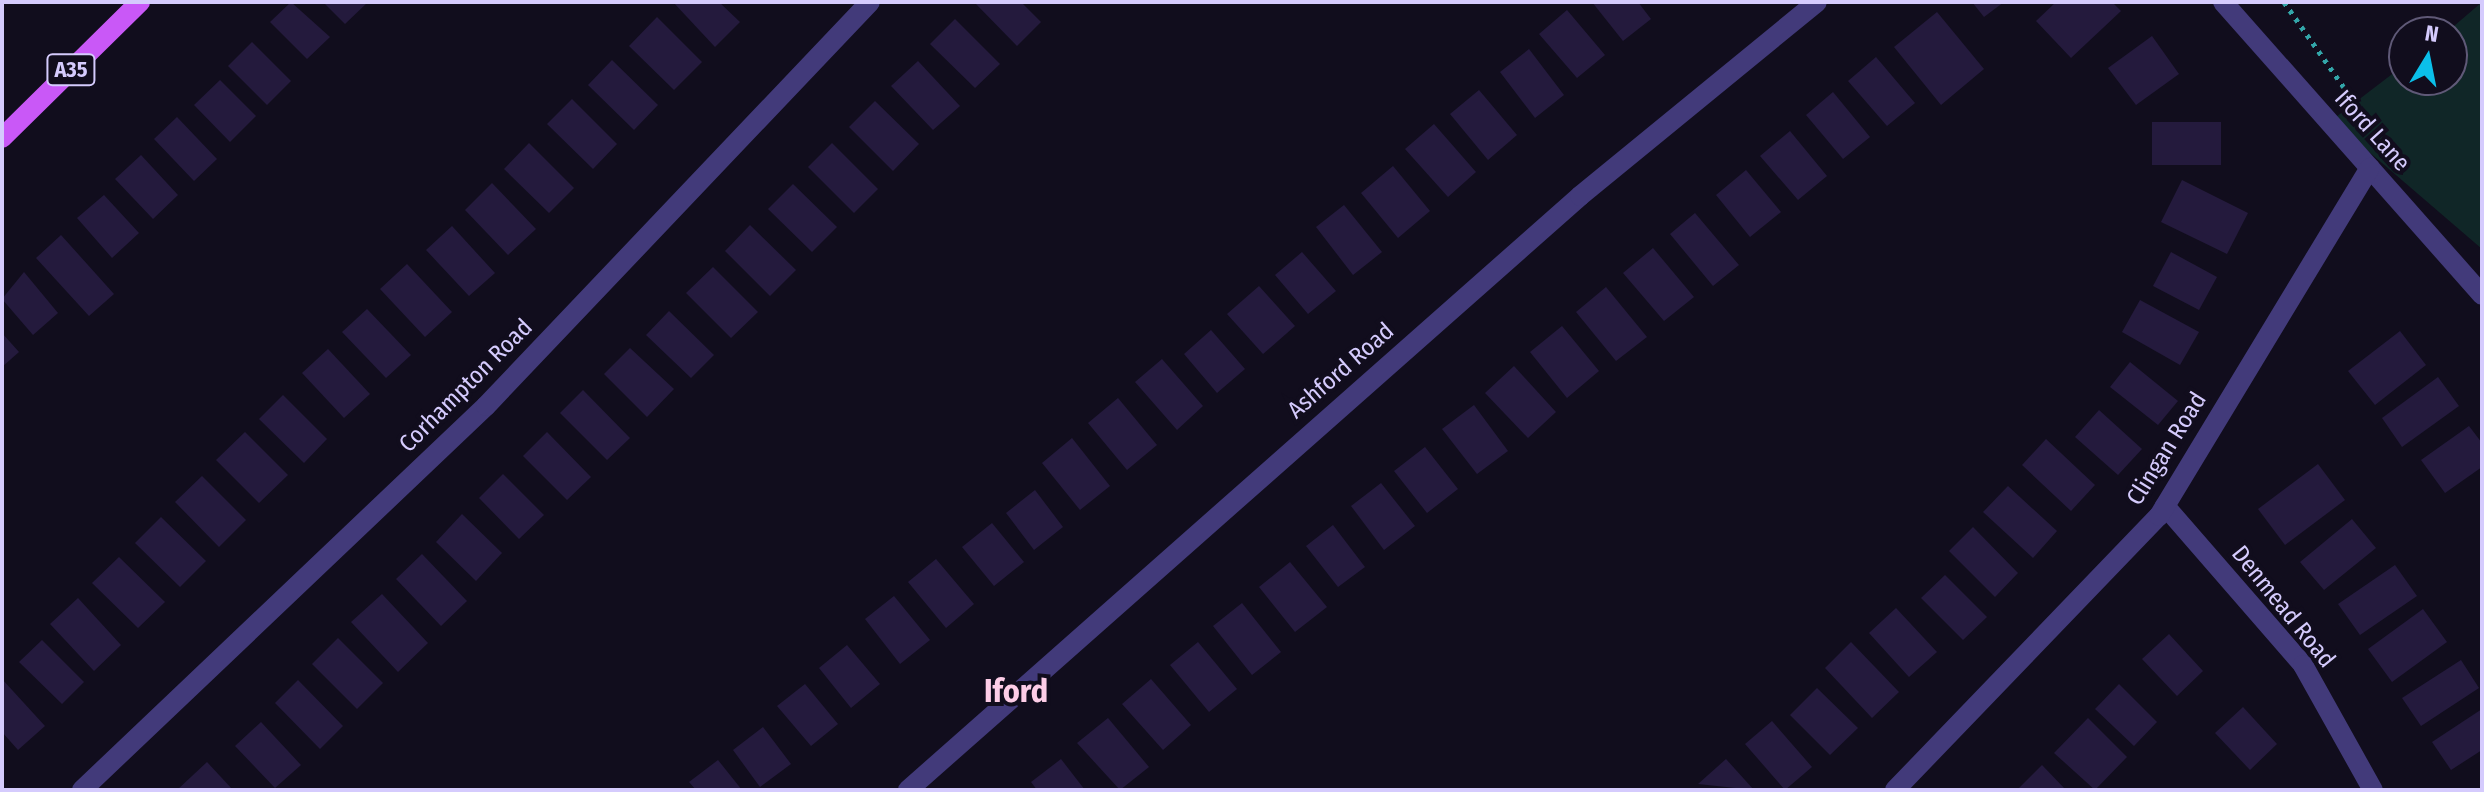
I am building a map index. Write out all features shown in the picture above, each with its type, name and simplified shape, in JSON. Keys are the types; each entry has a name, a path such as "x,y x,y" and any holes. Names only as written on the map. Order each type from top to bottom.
{"main road":[{"name":"A35","path":"2,138 140,2"}],"street":[{"name":"Corhampton Road","path":"82,790 486,406 870,2"},
{"name":"Ashford Road","path":"908,790 1580,196 1817,2"},
{"name":"Iford Lane","path":"2223,2 2482,295"},
{"name":"Clingan Road","path":"1895,790 2165,506 2370,168"},
{"name":"Denmead Road","path":"2165,506 2303,665 2373,790"}],"green space":[{"path":"2482,2 2482,249 2332,120 2388,77 2388,96 2468,96 2466,16"}],"building":[{"path":"291,2 330,37 307,59 270,22"},
{"path":"323,2 368,2 345,24"},
{"path":"673,2 719,2 740,22 715,47"},
{"path":"974,2 1021,2 1041,22 1017,46"},
{"path":"1592,2 1638,2 1651,19 1623,41"},
{"path":"1972,2 2004,2 1984,17"},
{"path":"2056,2 2112,2 2121,11 2071,58 2036,21"},
{"path":"1567,10 1605,55 1577,78 1539,34"},
{"path":"1937,12 1984,69 1941,105 1894,47"},
{"path":"657,17 702,62 674,90 629,46"},
{"path":"955,19 1000,64 975,88 930,44"},
{"path":"2152,36 2179,74 2136,105 2108,68"},
{"path":"252,42 291,81 267,105 228,66"},
{"path":"1529,49 1564,95 1535,118 1500,72"},
{"path":"1876,57 1915,103 1887,126 1848,81"},
{"path":"612,60 658,105 634,130 588,85"},
{"path":"918,61 960,106 933,130 891,86"},
{"path":"220,80 256,116 230,142 194,105"},
{"path":"1479,90 1517,135 1488,160 1450,114"},
{"path":"1833,92 1870,137 1843,159 1806,115"},
{"path":"572,99 617,144 593,169 547,124"},
{"path":"875,101 919,144 893,171 849,127"},
{"path":"177,117 217,159 194,181 154,139"},
{"path":"2152,122 2221,122 2221,165 2152,165"},
{"path":"1434,124 1476,172 1448,197 1405,149"},
{"path":"1790,131 1827,176 1798,200 1760,156"},
{"path":"529,143 574,188 549,213 504,169"},
{"path":"832,143 878,189 854,213 808,167"},
{"path":"141,155 178,195 153,219 115,179"},
{"path":"1393,166 1430,211 1398,238 1361,193"},
{"path":"1746,170 1781,212 1750,237 1716,195"},
{"path":"2182,180 2248,213 2227,254 2161,222"},
{"path":"492,183 536,229 508,255 465,210"},
{"path":"793,184 837,227 812,252 768,209"},
{"path":"104,195 139,233 112,258 77,218"},
{"path":"1344,205 1382,252 1353,275 1316,227"},
{"path":"1695,213 1739,265 1713,286 1670,234"},
{"path":"750,225 796,270 770,296 725,251"},
{"path":"452,226 495,273 469,296 426,250"},
{"path":"61,235 114,294 89,316 36,258"},
{"path":"1653,248 1694,297 1664,321 1623,273"},
{"path":"1302,252 1336,291 1308,314 1275,275"},
{"path":"2171,252 2217,277 2199,310 2153,286"},
{"path":"407,264 452,312 425,337 380,289"},
{"path":"713,267 758,312 731,338 686,293"},
{"path":"24,272 58,313 33,335 2,299"},
{"path":"1259,286 1295,326 1263,354 1227,314"},
{"path":"1606,287 1647,337 1616,361 1576,312"},
{"path":"2140,300 2199,332 2180,365 2122,332"},
{"path":"367,309 411,355 386,378 342,332"},
{"path":"669,311 714,355 691,378 646,335"},
{"path":"1562,326 1599,371 1567,398 1530,352"},
{"path":"1211,330 1245,369 1217,393 1184,354"},
{"path":"2400,331 2426,365 2375,405 2348,371"},
{"path":"2,333 19,352 2,367"},
{"path":"630,348 674,389 647,417 604,374"},
{"path":"328,349 370,394 344,418 302,373"},
{"path":"1162,359 1203,406 1177,430 1135,382"},
{"path":"2130,362 2178,401 2158,425 2110,387"},
{"path":"1514,366 1556,412 1528,438 1485,393"},
{"path":"2438,377 2459,406 2402,447 2382,418"},
{"path":"583,390 630,438 607,460 560,413"},
{"path":"283,395 327,439 304,463 259,419"},
{"path":"1118,398 1157,445 1127,470 1088,423"},
{"path":"1474,405 1508,451 1477,474 1442,429"},
{"path":"2099,410 2142,449 2118,475 2075,437"},
{"path":"2469,426 2482,443 2482,467 2445,493 2421,460"},
{"path":"245,432 288,475 259,503 216,460"},
{"path":"547,432 591,477 567,500 523,456"},
{"path":"1072,438 1110,486 1080,510 1042,463"},
{"path":"2046,439 2095,485 2071,511 2022,465"},
{"path":"1425,447 1458,489 1427,513 1394,471"},
{"path":"2318,464 2345,500 2285,545 2258,509"},
{"path":"503,474 544,515 519,539 479,498"},
{"path":"202,476 246,520 219,547 175,502"},
{"path":"1381,483 1415,526 1384,550 1351,506"},
{"path":"2008,486 2057,531 2033,558 1983,512"},
{"path":"1035,490 1063,527 1034,550 1006,513"},
{"path":"462,514 502,553 476,581 436,542"},
{"path":"161,517 206,561 180,587 135,543"},
{"path":"2352,519 2376,548 2324,590 2300,562"},
{"path":"992,523 1024,562 994,586 962,547"},
{"path":"1333,525 1365,567 1338,587 1306,546"},
{"path":"1973,527 2018,573 1995,597 1949,551"},
{"path":"422,554 467,601 441,626 396,579"},
{"path":"119,557 165,602 138,628 92,583"},
{"path":"936,559 974,604 946,628 908,582"},
{"path":"1290,562 1327,607 1295,632 1259,587"},
{"path":"2395,565 2417,596 2360,635 2338,604"},
{"path":"1945,575 1987,617 1963,640 1921,598"},
{"path":"382,594 428,643 398,672 351,622"},
{"path":"894,596 930,640 900,664 865,619"},
{"path":"78,598 121,645 94,671 50,624"},
{"path":"1242,603 1281,652 1252,675 1213,626"},
{"path":"1896,608 1937,652 1909,677 1869,633"},
{"path":"2423,609 2447,642 2392,682 2368,649"},
{"path":"2169,634 2203,671 2177,696 2142,659"},
{"path":"338,638 383,683 357,709 312,664"},
{"path":"42,640 84,682 62,704 19,662"},
{"path":"1198,642 1237,689 1209,712 1170,665"},
{"path":"1851,642 1899,692 1872,718 1825,668"},
{"path":"847,645 880,684 851,708 819,668"},
{"path":"2461,660 2479,688 2421,726 2402,698"},
{"path":"2,679 45,726 18,750 2,732"},
{"path":"1151,679 1191,725 1163,750 1122,704"},
{"path":"298,680 343,726 320,749 275,703"},
{"path":"805,684 838,724 811,746 777,706"},
{"path":"2119,684 2157,722 2134,746 2095,709"},
{"path":"1817,688 1858,728 1830,755 1790,715"},
{"path":"2243,707 2277,744 2250,770 2215,733"},
{"path":"2482,709 2482,750 2451,770 2432,742"},
{"path":"1108,718 1149,767 1120,790 1077,743"},
{"path":"2088,718 2127,757 2095,790 2054,753"},
{"path":"1772,721 1812,767 1785,790 1745,744"},
{"path":"261,722 301,765 275,788 235,746"},
{"path":"763,727 791,764 760,787 733,750"},
{"path":"1061,759 1085,790 1037,790 1031,782"},
{"path":"1726,759 1754,790 1698,784"},
{"path":"718,760 742,790 696,790 689,782"},
{"path":"207,762 233,790 177,790"},
{"path":"2042,765 2066,790 2017,790"}],"district":[{"name":"Iford","path":"1016,691"}]}
